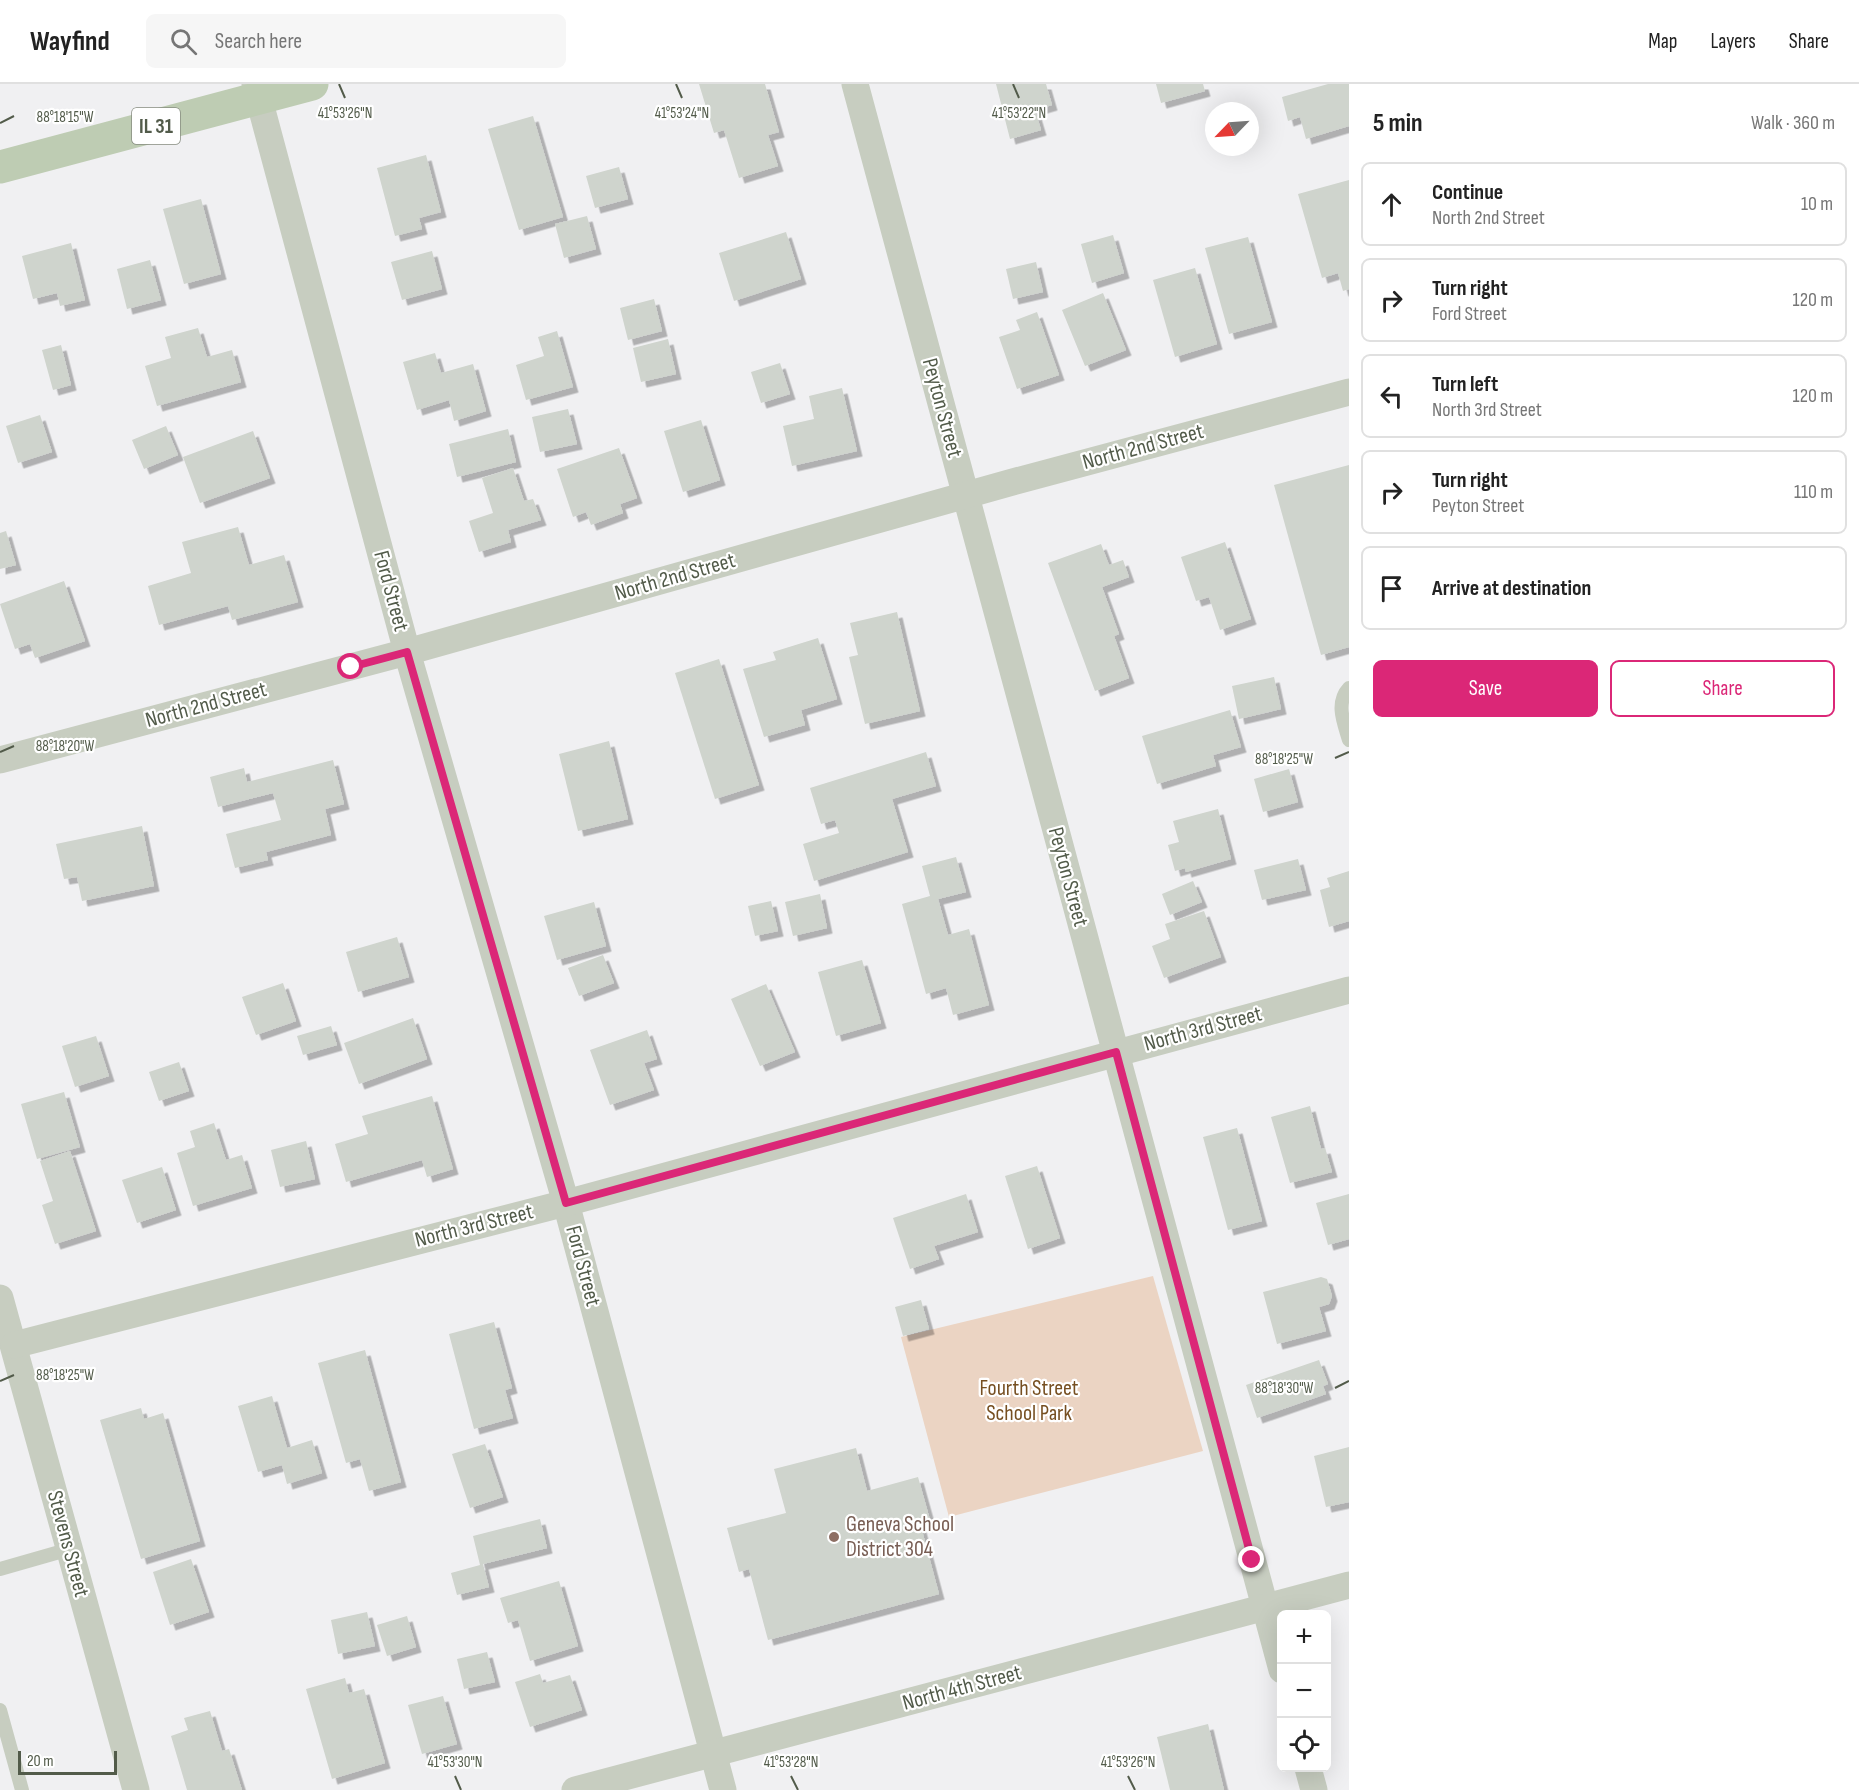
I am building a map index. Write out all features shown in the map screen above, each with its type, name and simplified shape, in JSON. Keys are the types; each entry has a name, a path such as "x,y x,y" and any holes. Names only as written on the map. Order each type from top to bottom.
{"main road":[{"name":"IL 31","path":"0,167 257,91 312,84"}],"street":[{"name":"Peyton Street","path":"855,84 1279,1664"},
{"name":"Ford Street","path":"257,91 407,652 566,1203 723,1790"},
{"name":"North 2nd Street","path":"0,760 407,652 966,495 1349,392"},
{"name":"North 3rd Street","path":"7,1346 566,1203 1349,990"},
{"name":"Stevens Street","path":"0,1298 7,1346 70,1550 135,1790"},
{"name":"North 4th Street","path":"575,1790 1349,1585"},
{"path":"1309,1772 1314,1790"}],"lane":[{"path":"1349,688 1340,705 1349,740"},
{"path":"0,1569 70,1550"},
{"path":"0,1710 22,1790"}],"green space":[{"name":"Fourth Street School Park","path":"1153,1276 1203,1451 949,1517 901,1337"}],"building":[{"path":"699,84 765,84 779,132 768,135 778,166 739,178 724,130 714,133"},
{"path":"996,84 1046,84 1052,105 1035,110 1041,130 1010,139"},
{"path":"1156,84 1203,84 1205,91 1161,103"},
{"path":"1328,84 1349,84 1349,126 1306,139 1300,117 1288,121 1282,97"},
{"path":"533,116 563,217 519,230 488,129"},
{"path":"426,155 441,212 419,218 422,229 395,236 377,168"},
{"path":"619,167 628,199 595,208 586,176"},
{"path":"1349,180 1349,289 1343,291 1338,273 1322,278 1298,194"},
{"path":"201,199 221,274 184,284 163,209"},
{"path":"587,216 596,249 564,258 555,224"},
{"path":"786,232 801,279 734,301 719,253"},
{"path":"1113,235 1124,273 1092,283 1081,244"},
{"path":"1248,237 1272,322 1229,334 1205,248"},
{"path":"71,243 85,300 60,306 57,293 33,299 22,256"},
{"path":"432,251 442,289 402,300 391,262"},
{"path":"150,260 161,300 127,309 117,269"},
{"path":"1036,262 1043,292 1013,299 1006,269"},
{"path":"1195,268 1217,344 1175,357 1153,280"},
{"path":"1103,293 1126,350 1085,366 1062,310"},
{"path":"654,299 662,331 628,340 620,308"},
{"path":"1037,312 1059,375 1017,389 999,337 1020,330 1016,320"},
{"path":"198,328 207,357 232,350 241,382 157,406 145,366 171,358 165,337"},
{"path":"557,331 573,387 526,400 516,365 544,356 538,337"},
{"path":"668,339 676,374 641,382 633,348"},
{"path":"61,345 71,385 53,390 42,350"},
{"path":"435,353 441,373 473,364 486,411 454,421 449,400 417,410 403,362"},
{"path":"780,363 790,394 761,403 751,372"},
{"path":"842,388 857,451 792,466 783,426 814,419 809,396"},
{"path":"568,409 577,444 540,452 532,417"},
{"path":"40,415 52,452 18,463 6,426"},
{"path":"701,420 720,480 683,492 664,431"},
{"path":"166,426 178,455 144,469 132,440"},
{"path":"508,429 516,462 457,477 449,444"},
{"path":"253,431 270,478 200,503 183,457"},
{"path":"619,448 637,498 620,504 623,513 591,525 586,512 573,517 557,469"},
{"path":"1349,465 1349,647 1321,655 1274,485"},
{"path":"513,468 524,501 533,499 541,520 508,530 511,542 479,552 469,521 493,513 482,478"},
{"path":"238,527 249,565 284,555 298,602 232,620 228,606 159,625 148,586 191,573 182,542"},
{"path":"6,531 16,565 0,569 0,533"},
{"path":"1225,542 1251,619 1220,630 1209,597 1196,601 1181,557"},
{"path":"1101,544 1109,565 1123,560 1129,577 1102,587 1119,634 1114,636 1129,678 1095,691 1048,563"},
{"path":"64,581 85,641 35,658 30,644 15,649 0,604"},
{"path":"897,612 920,711 865,724 849,657 858,655 850,623"},
{"path":"818,638 837,699 801,710 805,725 764,737 743,669 776,660 773,652"},
{"path":"719,659 759,785 715,799 675,673"},
{"path":"1274,677 1281,709 1239,719 1232,686"},
{"path":"1230,710 1241,747 1213,755 1216,766 1157,784 1142,736"},
{"path":"609,741 628,819 578,831 559,754"},
{"path":"926,752 936,786 892,799 908,852 814,881 803,844 839,833 835,820 821,824 810,788"},
{"path":"333,760 344,804 325,809 331,835 266,852 268,860 235,868 226,834 281,820 273,793 218,807 210,777 244,768 247,782"},
{"path":"1289,769 1298,802 1263,812 1254,779"},
{"path":"1218,809 1231,859 1186,872 1185,868 1175,871 1168,845 1179,842 1173,821"},
{"path":"142,826 154,886 82,901 77,877 64,879 56,844"},
{"path":"956,857 966,892 938,899 948,935 969,929 989,1005 953,1015 946,988 926,994 902,904 930,896 922,866"},
{"path":"1298,859 1306,890 1262,900 1254,870"},
{"path":"1349,871 1349,921 1329,927 1320,890 1330,887 1327,878"},
{"path":"1193,881 1202,902 1170,915 1162,894"},
{"path":"820,894 827,928 793,936 785,902"},
{"path":"771,901 778,931 755,936 748,906"},
{"path":"594,902 606,946 557,960 544,916"},
{"path":"1204,911 1221,957 1164,978 1152,946 1170,939 1165,924"},
{"path":"397,937 409,977 358,992 346,952"},
{"path":"603,955 614,983 579,996 568,968"},
{"path":"862,960 881,1023 836,1036 818,972"},
{"path":"283,983 296,1021 256,1035 242,997"},
{"path":"766,984 795,1052 760,1066 731,999"},
{"path":"413,1018 427,1059 359,1084 344,1043"},
{"path":"331,1026 337,1045 303,1055 297,1036"},
{"path":"647,1030 657,1059 644,1063 654,1090 610,1105 590,1050"},
{"path":"96,1036 109,1076 75,1087 62,1046"},
{"path":"179,1062 189,1091 159,1101 149,1072"},
{"path":"64,1092 80,1147 37,1159 21,1104"},
{"path":"432,1096 453,1169 427,1177 422,1160 346,1182 335,1144 368,1134 362,1116"},
{"path":"1310,1106 1321,1149 1325,1148 1332,1172 1290,1183 1271,1117"},
{"path":"214,1123 226,1160 242,1155 252,1188 193,1206 177,1153 195,1147 190,1131"},
{"path":"1237,1128 1262,1221 1228,1230 1203,1137"},
{"path":"306,1141 315,1179 280,1187 271,1150"},
{"path":"70,1151 96,1231 55,1244 42,1205 53,1201 40,1161"},
{"path":"1037,1166 1060,1238 1028,1249 1005,1176"},
{"path":"162,1167 176,1210 137,1223 122,1180"},
{"path":"966,1194 978,1232 934,1246 939,1259 910,1269 893,1218"},
{"path":"1349,1194 1349,1239 1328,1245 1316,1203"},
{"path":"1321,1277 1327,1279 1332,1296 1329,1304 1319,1307 1326,1331 1277,1344 1263,1292"},
{"path":"921,1300 929,1329 903,1336 895,1307"},
{"path":"494,1322 512,1388 505,1390 513,1418 474,1429 449,1334"},
{"path":"365,1350 401,1482 369,1491 360,1459 346,1463 318,1363"},
{"path":"1319,1360 1328,1384 1323,1386 1326,1394 1257,1418 1246,1385"},
{"path":"272,1396 287,1448 312,1440 322,1473 287,1484 282,1465 258,1472 238,1406"},
{"path":"141,1408 144,1419 163,1413 200,1541 141,1559 100,1420"},
{"path":"485,1444 503,1497 470,1508 452,1454"},
{"path":"1349,1447 1349,1502 1326,1507 1314,1456"},
{"path":"856,1448 867,1491 918,1477 930,1520 920,1523 939,1594 768,1640 749,1569 739,1572 727,1528 786,1513 774,1469"},
{"path":"540,1519 547,1548 483,1564 489,1587 457,1595 451,1573 480,1565 473,1536"},
{"path":"191,1559 209,1612 170,1625 153,1572"},
{"path":"559,1581 578,1646 530,1661 518,1620 508,1623 500,1598"},
{"path":"367,1612 375,1646 338,1654 331,1620"},
{"path":"407,1616 416,1647 387,1656 377,1625"},
{"path":"487,1652 495,1682 464,1689 457,1659"},
{"path":"540,1674 543,1683 570,1675 582,1710 530,1727 515,1682"},
{"path":"345,1678 349,1693 364,1689 385,1763 332,1779 306,1689"},
{"path":"443,1696 457,1744 422,1754 408,1705"},
{"path":"210,1711 222,1751 229,1749 242,1790 187,1790 171,1736 188,1730 184,1718"},
{"path":"1208,1724 1224,1790 1170,1790 1157,1737"}],"place":[{"name":"Geneva School District 304","path":"834,1537"}],"route":[{"path":"351,667 407,652 566,1203 1116,1052 1252,1560"}]}
